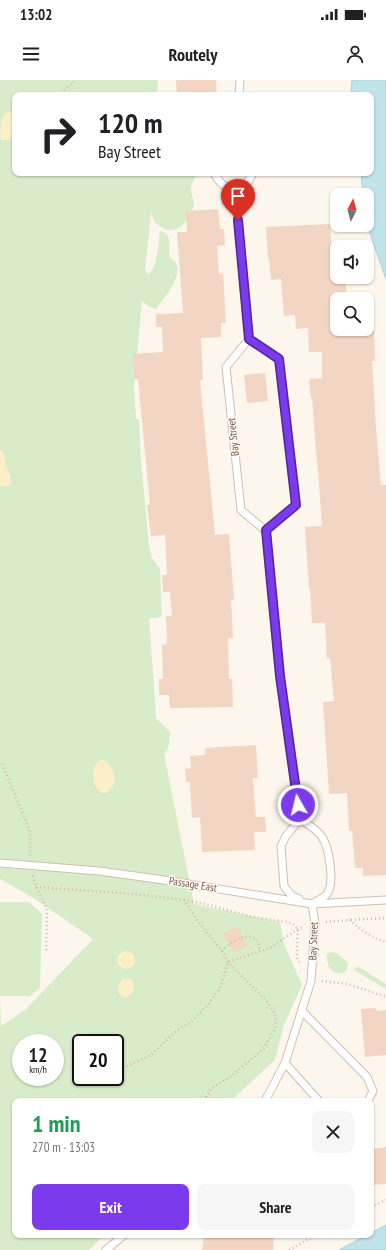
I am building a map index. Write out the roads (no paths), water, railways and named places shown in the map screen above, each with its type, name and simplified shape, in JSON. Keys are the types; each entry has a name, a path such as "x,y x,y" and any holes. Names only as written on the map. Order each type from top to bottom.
{"lane":[{"path":"239,92 240,80"},
{"path":"216,176 220,183 227,189 235,191 245,186 250,176"},
{"path":"235,191 249,339 279,359 296,505 266,530 280,676 300,819 322,837 327,851 332,880 327,894 312,904 292,896 284,886 281,846 286,836 300,819"},
{"name":"Bay Street","path":"249,339 226,367 241,510 266,530"},
{"name":"Passage East","path":"0,863 99,871 157,878 312,904 386,900"},
{"name":"Bay Street","path":"267,1098 286,1063 311,981 315,924 312,904"},
{"path":"302,1011 367,1077 373,1091 370,1098"},
{"path":"286,1063 317,1098"},
{"path":"106,1250 121,1238"},
{"path":"115,1250 116,1242"}],"water":[{"path":"352,80 386,80 386,279 374,245 374,240 372,240 369,232 374,232 374,188 362,188 361,176 374,176 374,92 351,92"},
{"path":"386,1225 386,1250 339,1250 361,1238 374,1238 374,1231"}]}
